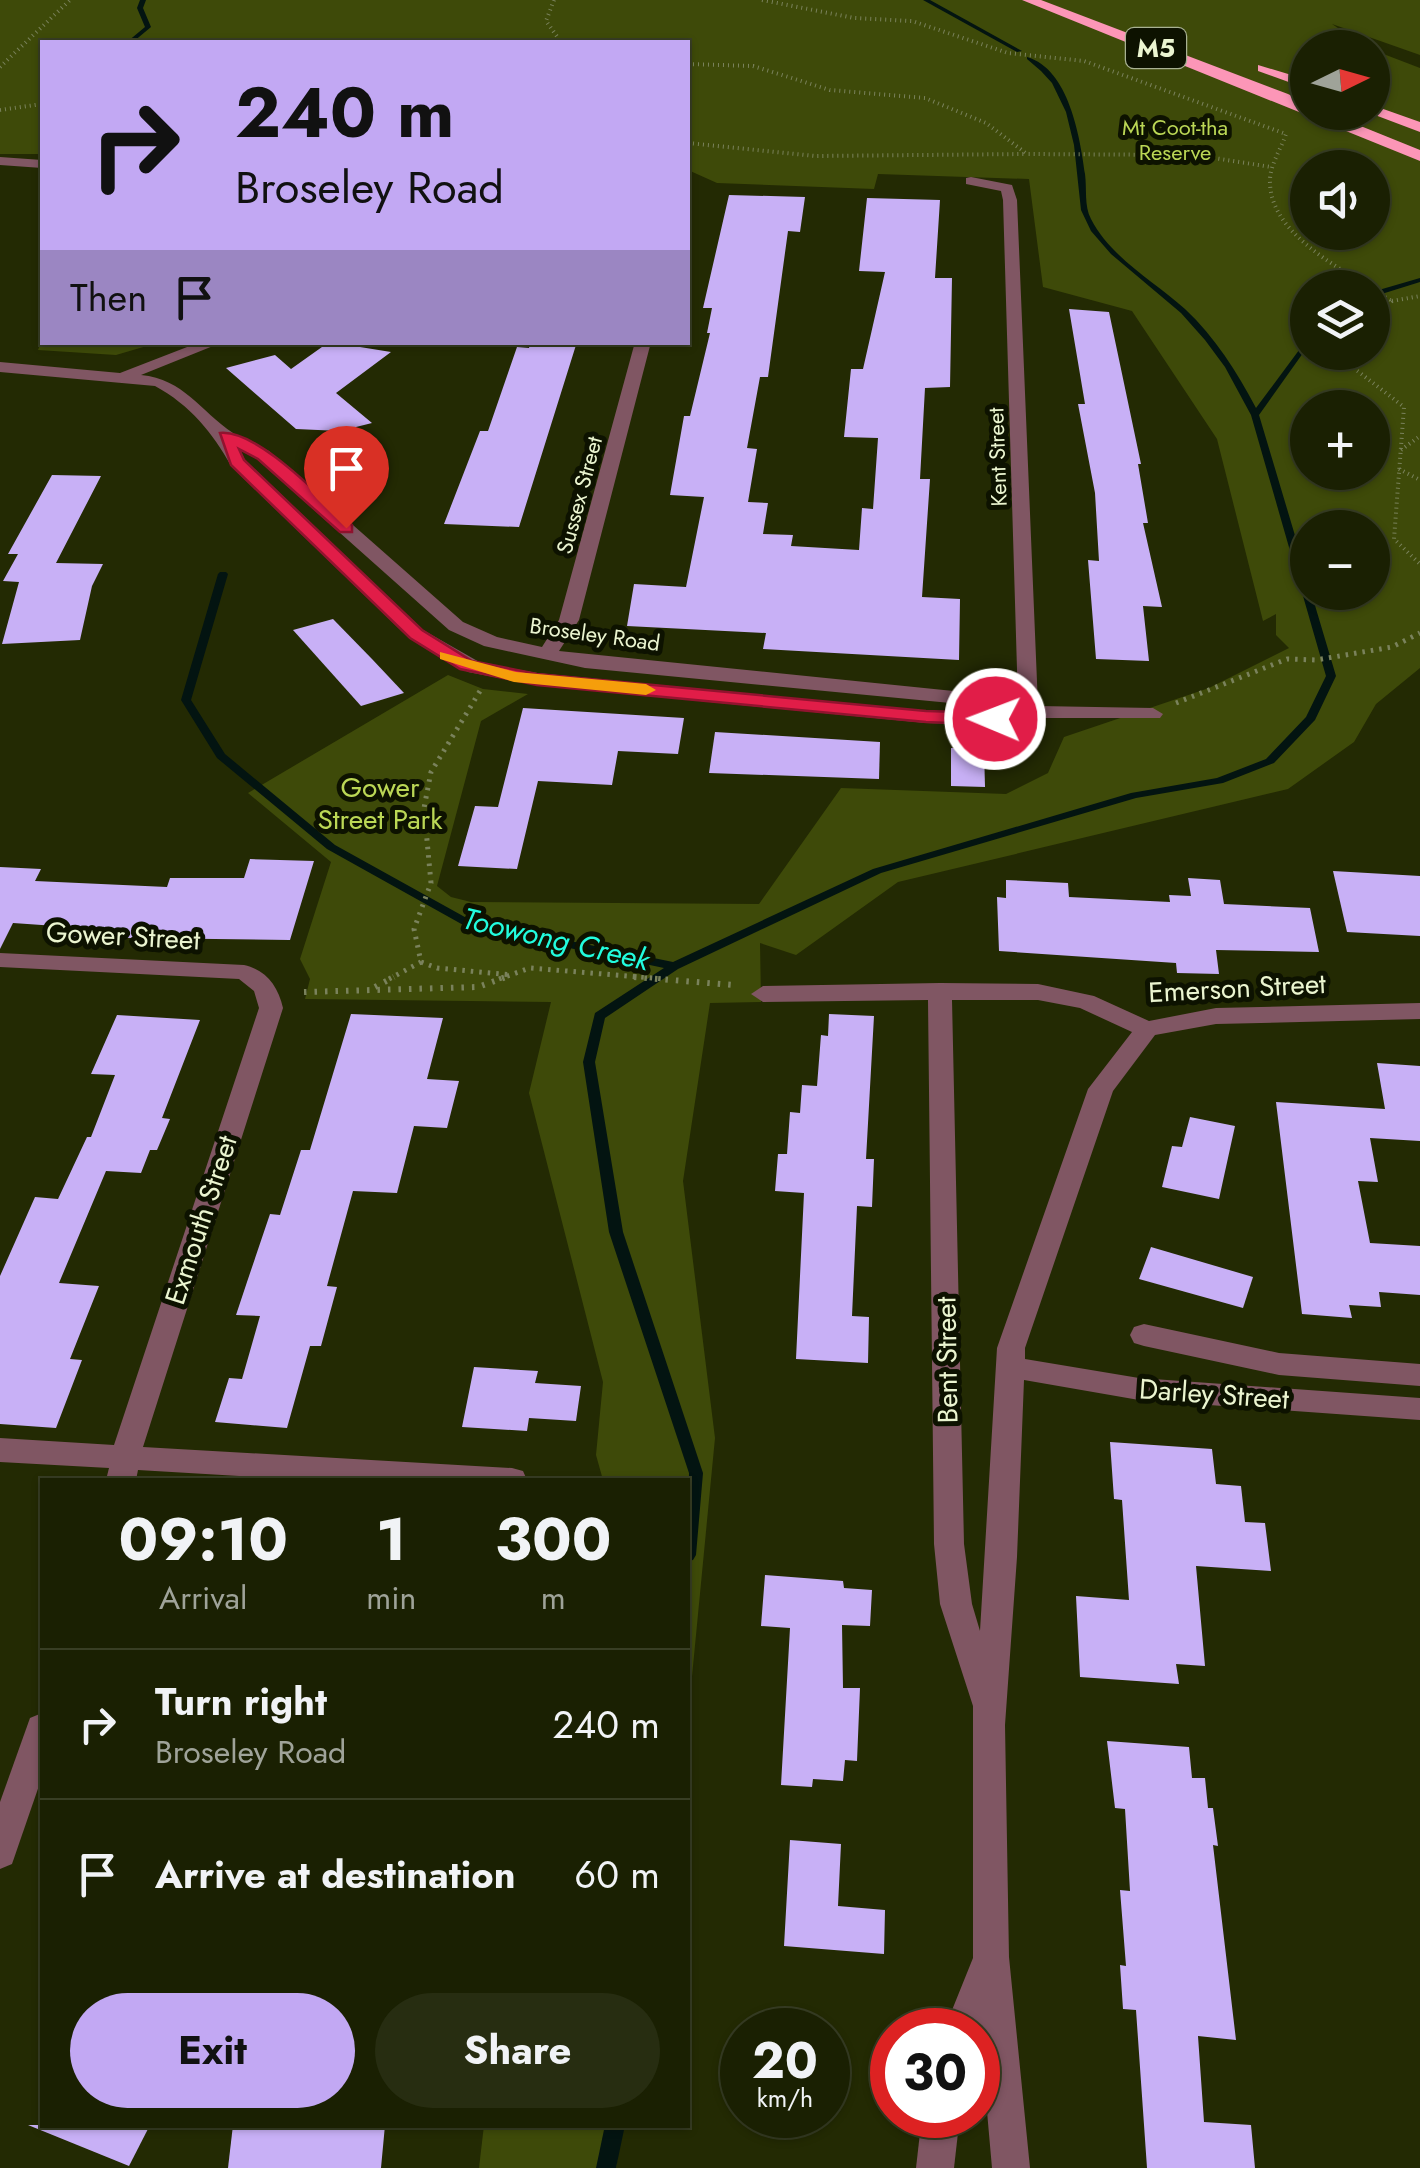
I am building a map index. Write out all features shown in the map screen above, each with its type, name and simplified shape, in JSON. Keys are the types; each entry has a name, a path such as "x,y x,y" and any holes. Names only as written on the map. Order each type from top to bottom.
{"highway":[{"name":"M5","path":"1029,0 1290,98"},
{"path":"1238,59 1290,78"},
{"name":"M5","path":"1283,96 1290,100"},
{"path":"1390,116 1420,127"},
{"name":"M5","path":"1354,130 1420,156"},
{"path":"1383,130 1420,144"}],"street":[{"path":"0,162 40,164"},
{"name":"Kent Street","path":"971,181 1006,188 1010,200 1028,712"},
{"path":"124,376 208,345"},
{"name":"Sussex Street","path":"548,655 569,620 642,345"},
{"name":"Broseley Road","path":"0,367 124,376 169,386 226,436 263,456 463,632 548,655 983,700 1028,712"},
{"name":"Broseley Road","path":"226,436 237,462 416,634 456,660 492,672 926,717 995,719 1028,712 1147,714"},
{"name":"Gower Street","path":"0,960 244,972"},
{"name":"Exmouth Street","path":"124,1469 271,1008 262,983 244,972"},
{"name":"Emerson Street","path":"762,994 940,990 1056,994 1086,1001 1147,1028 1216,1016 1420,1011"},
{"name":"Bent Street","path":"940,990 949,1544 956,1604 988,1725"},
{"name":"Bent Street","path":"1011,2168 991,1957 988,1725 1002,1557 1009,1368 1020,1316 1101,1090 1147,1028"},
{"path":"1144,1335 1278,1364 1420,1374"},
{"name":"Darley Street","path":"1009,1368 1139,1389 1420,1409"},
{"path":"0,1450 124,1469 441,1478"},
{"path":"0,1852 40,1734"},
{"name":"Bent Street","path":"971,2008 991,1957"},
{"path":"935,2168 938,2138"}],"path":[{"path":"0,67 70,0"},
{"path":"554,0 546,21 560,40"},
{"path":"762,0 854,18 912,21 1008,53 1084,60 1286,134 1269,186 1288,226 1347,270"},
{"path":"690,64 753,66 830,90 925,98 986,123 1027,154"},
{"path":"0,110 40,104"},
{"path":"690,143 794,158 1196,156 1272,168"},
{"path":"1392,300 1420,296"},
{"path":"1358,370 1404,407 1394,539 1420,564"},
{"path":"1401,450 1420,436"},
{"path":"1399,469 1420,480"},
{"path":"1147,714 1288,659 1316,660 1392,647 1420,633"},
{"path":"421,962 414,928 431,883 424,808 431,772 492,672"},
{"path":"373,988 421,962 437,968 512,974"},
{"path":"304,992 478,987 530,968 762,986 762,994"}],"green space":[{"path":"0,0 1420,0 1420,55 1390,44 1390,30 1349,30 1332,24 1341,30 1290,30 1290,130 1390,130 1390,57 1420,68 1420,668 1376,704 1354,742 1288,789 898,882 796,955 760,943 761,1002 710,1003 683,1181 715,1438 690,1697 690,1478 602,1478 596,1455 603,1382 529,1093 551,1002 305,999 310,979 300,959 331,862 248,793 448,675 483,689 528,694 481,721 437,886 451,897 471,902 759,904 841,788 1006,794 1048,773 1064,737 1209,688 1289,648 1276,635 1276,614 1263,621 1217,439 1132,311 1043,287 1029,179 878,174 874,189 717,183 690,171 690,40 40,40 40,154 0,154"},
{"path":"40,345 150,345 116,355 38,350"},
{"path":"484,2128 623,2128 616,2168 479,2168"}],"building":[{"path":"729,195 805,197 800,232 788,231 768,377 760,377 747,448 757,449 748,502 768,503 763,534 793,535 791,546 859,550 862,508 873,509 878,438 844,437 851,369 863,369 885,272 859,271 867,198 940,200 935,278 952,278 950,387 925,388 920,479 930,479 922,597 960,599 959,660 763,649 766,633 627,626 634,584 686,587 704,497 670,495 684,416 690,416 710,333 712,308 703,308"},
{"path":"1069,309 1109,312 1141,464 1148,523 1143,523 1162,607 1143,606 1149,661 1096,659 1088,560 1099,561 1095,493 1078,404 1085,404"},
{"path":"325,345 391,352 336,393 372,423 340,431 296,429 226,368 275,355 291,369"},
{"path":"576,345 519,527 444,524 480,431 488,431 517,347"},
{"path":"52,475 101,476 56,563 103,564 92,586 80,640 2,644 19,582 3,581 18,554 8,554"},
{"path":"333,619 404,693 361,706 293,630"},
{"path":"523,708 684,718 678,754 618,751 612,785 538,781 517,869 458,866 475,806 498,807"},
{"path":"715,732 880,742 879,779 709,773"},
{"path":"951,748 984,749 985,787 951,786"},
{"path":"250,859 314,861 290,940 51,937 56,926 13,923 0,949 0,867 41,869 35,881 167,887 170,878 244,878"},
{"path":"1333,871 1420,876 1420,936 1347,932"},
{"path":"1188,878 1220,880 1224,904 1310,908 1319,952 1216,950 1219,974 1177,973 1176,963 999,951 997,897 1006,898 1006,880 1068,883 1069,897 1170,902 1169,895 1191,896"},
{"path":"351,1014 443,1018 427,1079 459,1081 447,1128 414,1126 397,1193 353,1191 327,1286 337,1287 321,1346 310,1346 287,1428 215,1422 229,1378 242,1379 260,1316 236,1315 247,1282 270,1214 280,1215 301,1150 310,1150"},
{"path":"829,1014 874,1016 866,1159 874,1159 872,1207 857,1206 852,1316 869,1317 868,1363 796,1359 804,1193 775,1191 778,1154 787,1154 790,1112 800,1113 802,1085 817,1086 821,1035 828,1036"},
{"path":"117,1015 200,1020 162,1118 170,1119 157,1150 150,1150 141,1173 106,1171 59,1283 99,1286 70,1359 82,1360 56,1428 0,1424 0,1276 35,1197 58,1199 87,1137 91,1137 115,1075 91,1074"},
{"path":"1377,1063 1420,1066 1420,1141 1370,1138 1378,1182 1358,1181 1370,1243 1420,1246 1420,1295 1379,1292 1381,1307 1349,1305 1352,1318 1302,1314 1276,1102 1385,1109"},
{"path":"1190,1117 1235,1126 1219,1199 1162,1187 1172,1146 1182,1147"},
{"path":"1151,1247 1253,1277 1243,1308 1139,1279"},
{"path":"474,1367 538,1371 535,1383 581,1386 576,1421 529,1418 527,1431 462,1427"},
{"path":"1110,1442 1212,1449 1216,1484 1241,1486 1245,1522 1265,1523 1271,1571 1196,1566 1205,1666 1176,1664 1179,1684 1080,1677 1076,1596 1129,1600 1122,1500 1114,1499"},
{"path":"765,1575 843,1581 844,1588 872,1590 870,1626 842,1625 843,1688 860,1688 857,1761 845,1760 843,1781 813,1779 812,1787 781,1785 790,1628 761,1626"},
{"path":"1107,1741 1189,1747 1192,1778 1205,1778 1218,1846 1213,1845 1236,2040 1198,2036 1204,2122 1251,2125 1255,2168 1147,2168 1136,2010 1123,2009 1120,1965 1126,1966 1120,1890 1130,1891 1125,1809 1115,1808"},
{"path":"790,1840 841,1844 838,1906 885,1910 884,1954 784,1946"},
{"path":"28,2125 148,2128 129,2166"},
{"path":"233,2128 385,2128 381,2168 228,2168"}],"waterway":[{"name":"Toowong Creek","path":"132,40 148,27 140,8 143,0"},
{"path":"926,0 1019,51"},
{"path":"1029,58 1054,82 1069,112 1084,210 1095,231 1208,338 1255,415"},
{"path":"1390,289 1420,280"},
{"path":"1255,415 1290,365"},
{"path":"674,966 877,871 1135,795 1219,781 1270,761 1311,718 1331,676 1255,415"},
{"name":"Toowong Creek","path":"223,574 186,700 221,756 331,847 469,924 674,966"},
{"name":"Toowong Creek","path":"674,966 599,1016 589,1062 616,1232 696,1473 690,1534"},
{"name":"Toowong Creek","path":"606,2168 614,2128"}],"slow traffic":[{"path":"447,655 475,668 514,677 646,690"}],"route":[{"path":"346,528 263,456 226,436 237,462 416,634 466,665 514,677 926,717 995,719"}],"park label":[{"name":"Mt Coot-tha Reserve","path":"1175,140"},
{"name":"Gower Street Park","path":"380,803"}]}
